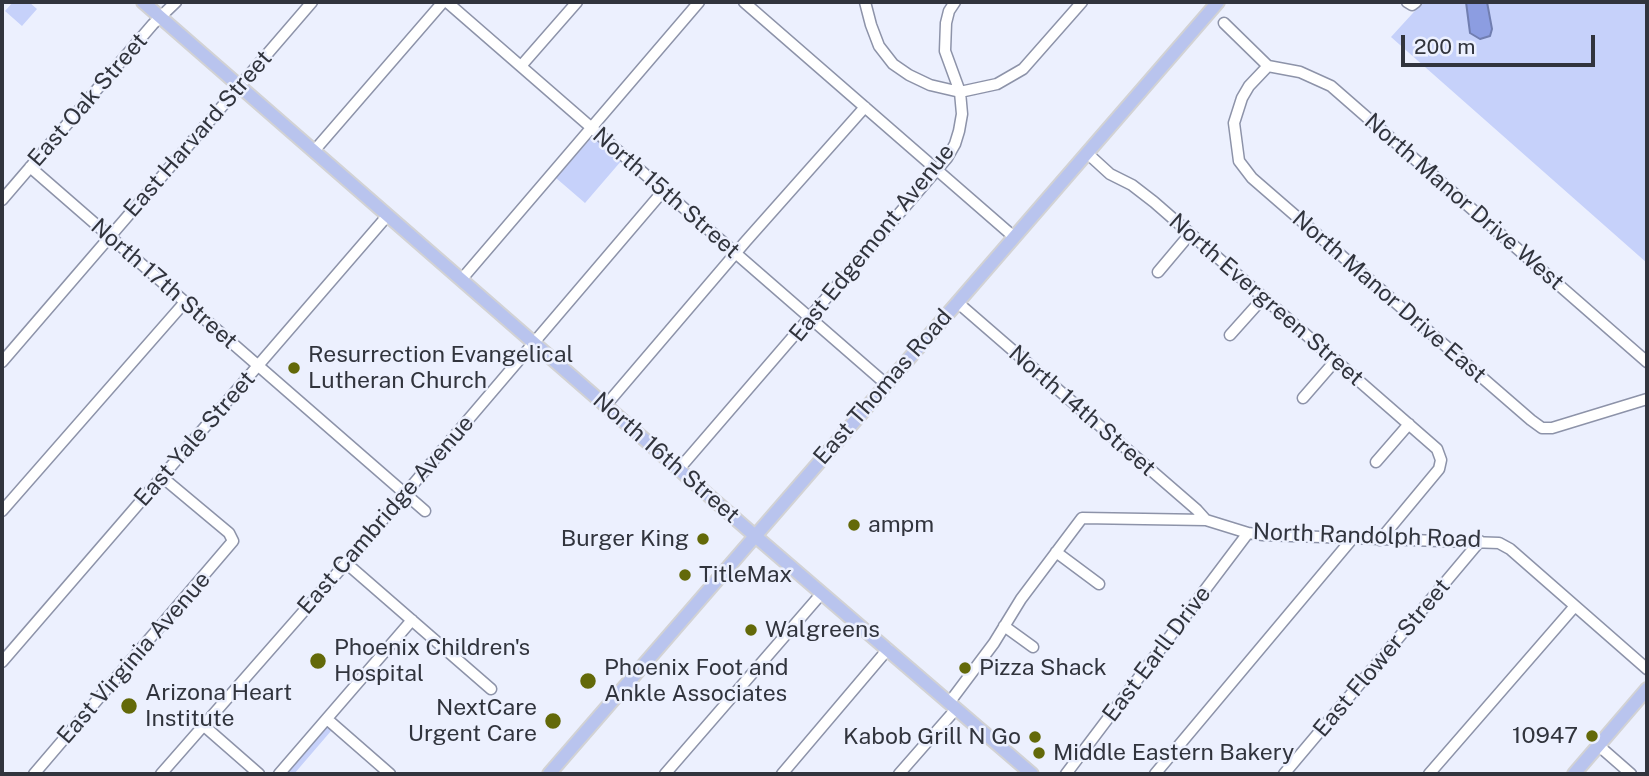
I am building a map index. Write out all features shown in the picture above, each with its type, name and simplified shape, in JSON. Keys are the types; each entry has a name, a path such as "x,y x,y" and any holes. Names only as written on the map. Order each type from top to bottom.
{"main road":[{"name":"North 16th Street","path":"143,2 754,536 1032,774"},
{"name":"East Thomas Road","path":"550,774 1218,2"},
{"path":"1574,774 1647,689"}],"street":[{"name":"East Oak Street","path":"2,200 160,18 177,2"},
{"name":"East Harvard Street","path":"2,362 312,2"},
{"name":"North 15th Street","path":"445,2 886,384"},
{"path":"314,151 445,2"},
{"path":"521,66 577,2"},
{"path":"461,279 699,2"},
{"path":"744,2 1014,237"},
{"path":"865,2 879,46 893,64 930,85 960,92 997,84 1023,69 1082,2"},
{"path":"955,2 946,23 945,51 960,92"},
{"path":"1407,2 1412,5 1416,2"},
{"path":"1224,23 1268,66"},
{"name":"North Manor Drive West","path":"1268,66 1300,72 1331,86 1647,362"},
{"name":"North Manor Drive East","path":"1268,66 1249,86 1234,123 1239,161 1252,178 1542,428 1553,428 1647,399"},
{"name":"East Edgemont Avenue","path":"679,469 937,170 956,144 961,114 960,92"},
{"path":"606,405 865,107"},
{"name":"North Evergreen Street","path":"1087,153 1110,174 1132,185 1432,443 1440,454 1439,469 1400,517"},
{"name":"North 17th Street","path":"30,167 425,511"},
{"name":"East Cambridge Avenue","path":"161,774 346,563 664,190"},
{"name":"East Yale Street","path":"2,662 388,215"},
{"path":"1158,272 1190,234"},
{"path":"1230,335 1264,297"},
{"path":"2,511 185,302"},
{"name":"North 14th Street","path":"957,302 1198,510 1206,520"},
{"path":"1303,398 1336,360"},
{"path":"1376,462 1409,424"},
{"name":"East Virginia Avenue","path":"34,774 233,541 229,533 162,477"},
{"path":"1400,517 1402,531 1413,540"},
{"path":"1380,540 1400,517"},
{"name":"North Randolph Road","path":"1056,552 1082,518 1206,520 1248,533 1380,540 1480,541 1505,545 1647,670"},
{"name":"East Earll Drive","path":"1066,774 1248,533"},
{"path":"1155,774 1352,539"},
{"name":"East Flower Street","path":"1289,772 1480,541"},
{"path":"899,774 953,706 1056,552 1099,584"},
{"path":"346,563 491,689"},
{"path":"665,774 822,593"},
{"path":"1429,774 1575,606"},
{"path":"279,774 412,620"},
{"path":"1004,626 1033,647"},
{"path":"782,774 888,649"},
{"path":"327,719 390,774"},
{"path":"203,725 259,774"},
{"path":"1598,746 1631,774"}],"shaded area":[{"path":"13,2 29,2 37,9 22,26 5,11"},
{"path":"1423,2 1647,2 1647,263 1391,37"},
{"path":"592,137 622,160 585,203 556,178"},
{"path":"328,726 331,731 294,774 284,774"}],"water":[{"path":"1466,2 1487,2 1492,29 1490,36 1480,39 1470,33"}],"place":[{"name":"Resurrection Evangelical Lutheran Church","path":"294,368"},
{"name":"ampm","path":"854,525"},
{"name":"Burger King","path":"703,539"},
{"name":"TitleMax","path":"685,575"},
{"name":"Walgreens","path":"751,630"},
{"name":"Phoenix Children's Hospital","path":"318,661"},
{"name":"Pizza Shack","path":"965,668"},
{"name":"Phoenix Foot and Ankle Associates","path":"588,681"},
{"name":"Arizona Heart Institute","path":"129,706"},
{"name":"NextCare Urgent Care","path":"553,721"},
{"name":"10947","path":"1592,736"},
{"name":"Kabob Grill N Go","path":"1035,737"},
{"name":"Middle Eastern Bakery","path":"1039,753"}]}
